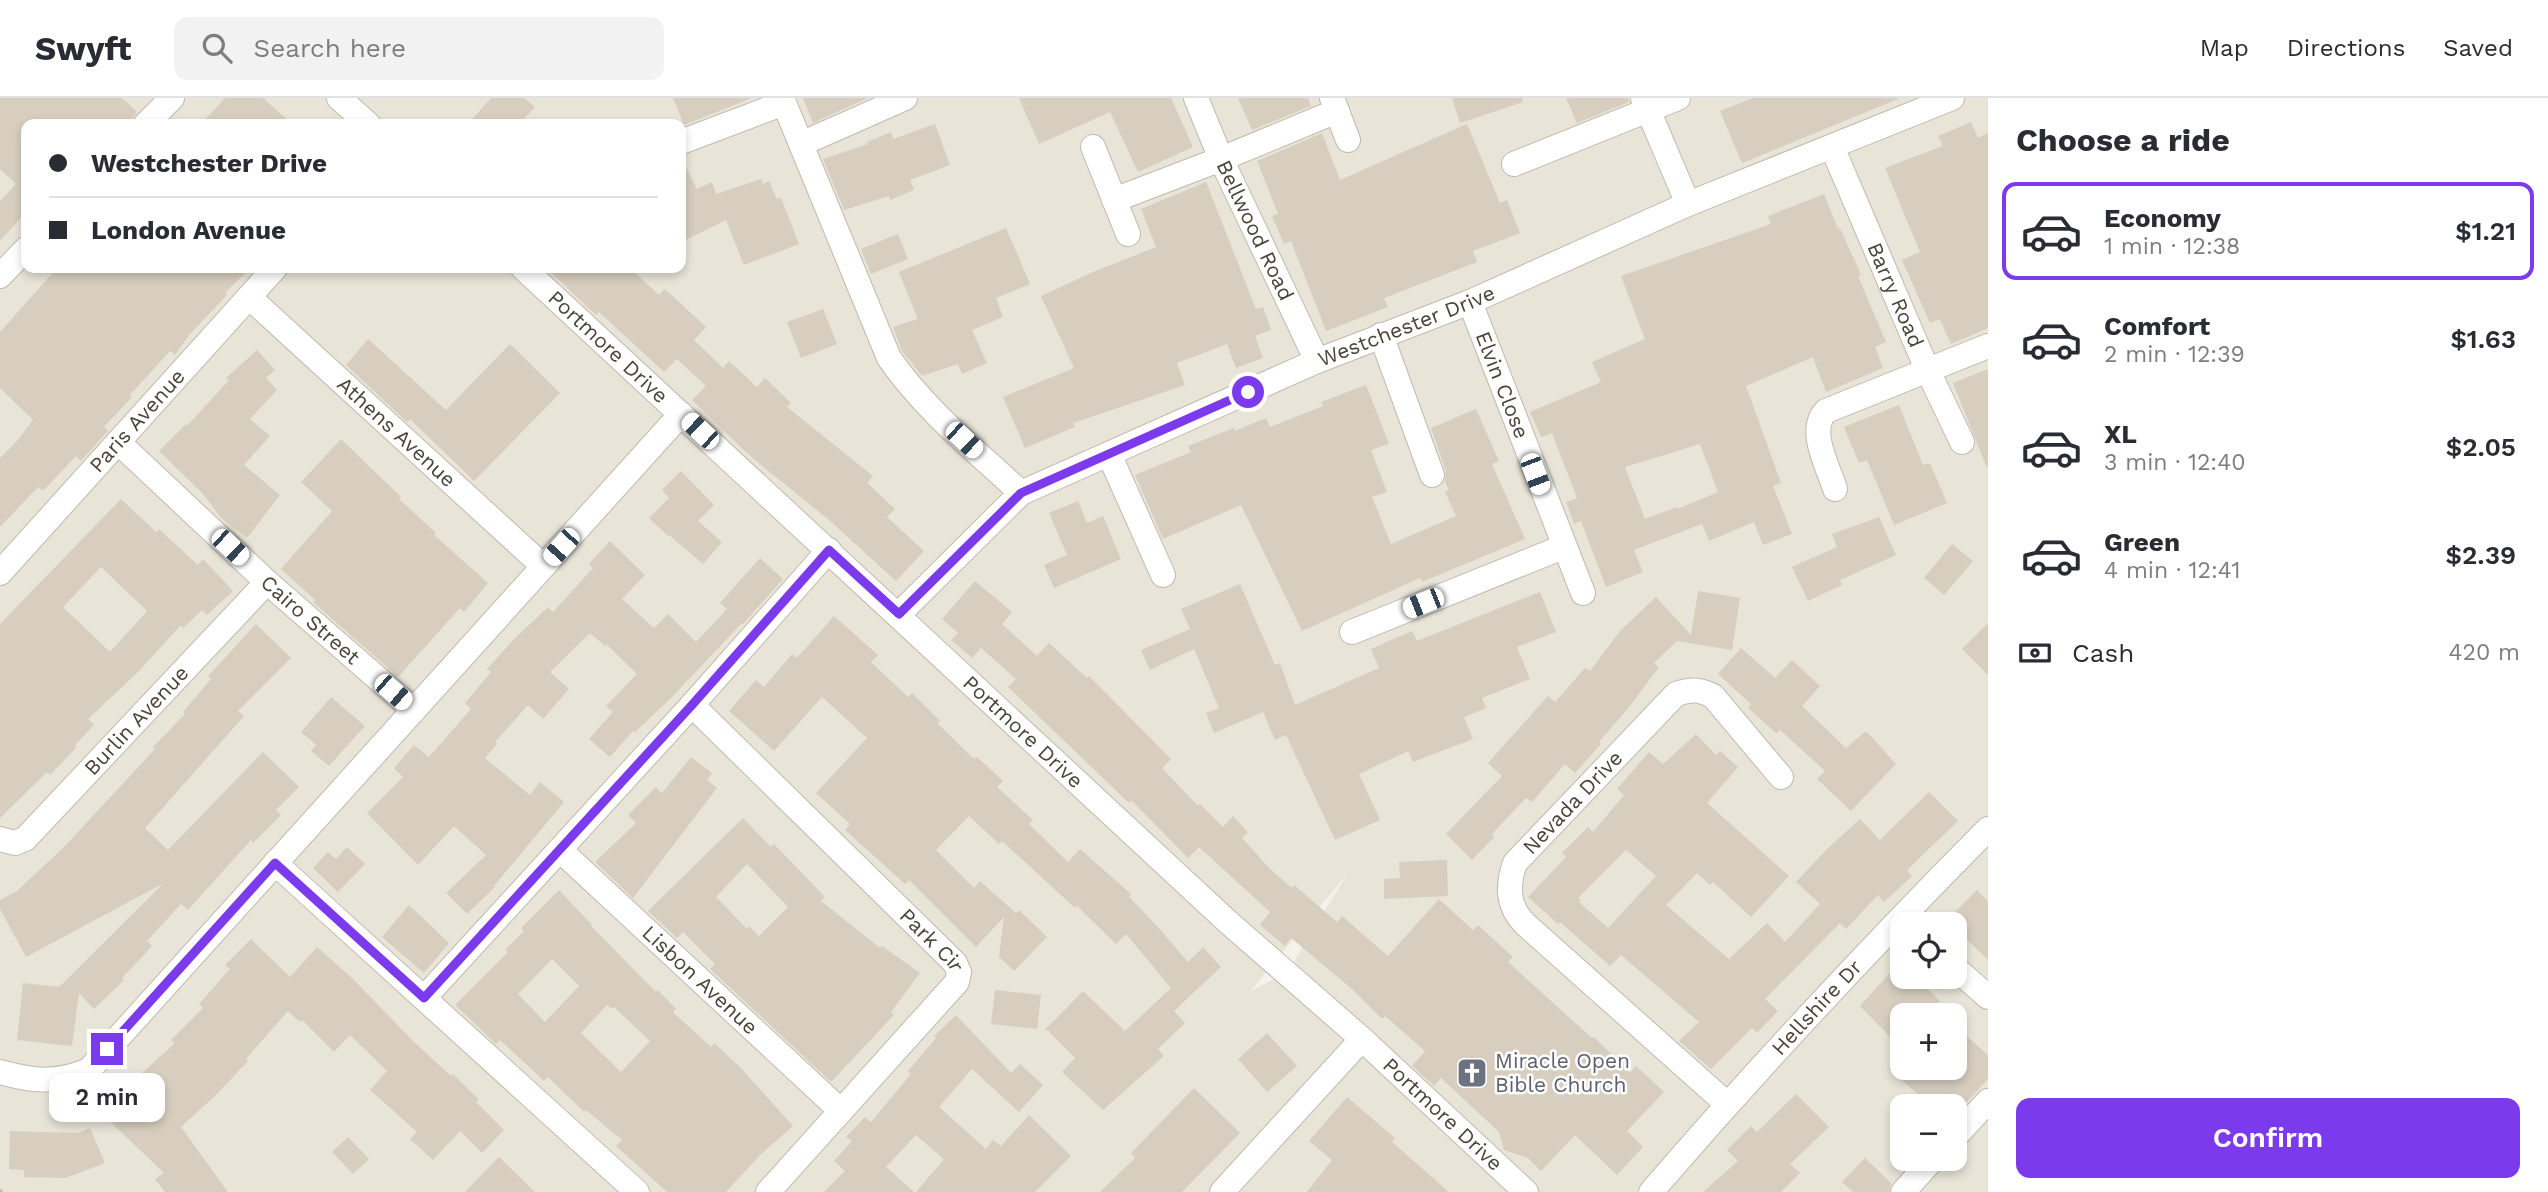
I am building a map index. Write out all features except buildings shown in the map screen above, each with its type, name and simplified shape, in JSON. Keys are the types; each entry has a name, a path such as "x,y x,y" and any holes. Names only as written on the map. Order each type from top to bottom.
{"street":[{"path":"151,119 172,98"},
{"path":"339,98 362,119"},
{"path":"800,144 905,98"},
{"name":"Bellwood Road","path":"1196,98 1317,361"},
{"path":"1514,164 1645,104 1678,98"},
{"name":"Westchester Drive","path":"899,614 1021,493 1317,361 1470,302 1688,204 1952,98"},
{"path":"686,140 783,101 889,358 926,405 1021,493"},
{"path":"1114,200 1222,159 1335,104 1348,140"},
{"path":"1645,104 1688,204"},
{"name":"Barry Road","path":"1832,146 1927,369 1962,442"},
{"path":"1093,148 1128,234"},
{"path":"0,276 21,254"},
{"name":"Paris Avenue","path":"0,573 271,273"},
{"name":"Portmore Drive","path":"528,273 1228,922 1362,1040 1526,1192"},
{"name":"Athens Avenue","path":"249,297 543,566"},
{"name":"Elvin Close","path":"1470,302 1583,593"},
{"path":"1381,335 1432,475"},
{"path":"1835,489 1816,430 1820,416 1832,407 1988,346"},
{"path":"0,1072 36,1081 69,1078 89,1070 681,414"},
{"name":"Cairo Street","path":"118,442 267,582 414,710"},
{"path":"1109,454 1163,575"},
{"path":"1352,632 1563,547"},
{"path":"424,998 692,705 829,550"},
{"name":"Burlin Avenue","path":"0,839 15,843 25,839 267,582"},
{"name":"Nevada Drive","path":"1727,1104 1515,914 1509,896 1509,880 1515,863 1676,694 1690,690 1703,691 1713,696 1781,778"},
{"name":"Park Cir","path":"692,705 955,963 959,972 957,982 768,1192"},
{"name":"Hellshire Dr","path":"1910,912 1988,829"},
{"name":"Lisbon Avenue","path":"560,850 841,1111"},
{"path":"275,863 637,1192"},
{"name":"Hellshire Dr","path":"1651,1192 1727,1104 1890,934"},
{"path":"1967,979 1988,997"},
{"path":"1222,1192 1362,1040"},
{"path":"1967,1124 1988,1101"},
{"path":"1903,1192 1922,1171"}],"shaded area":[{"path":"0,98 1988,98 1988,1192 0,1192","holes":["1347,874 1287,973 1252,990"]}],"place":[{"name":"Miracle Open Bible Church","path":"1472,1073"}],"route":[{"path":"107,1049 275,863 424,998 692,705 829,550 899,614 1021,493 1248,392"}]}
